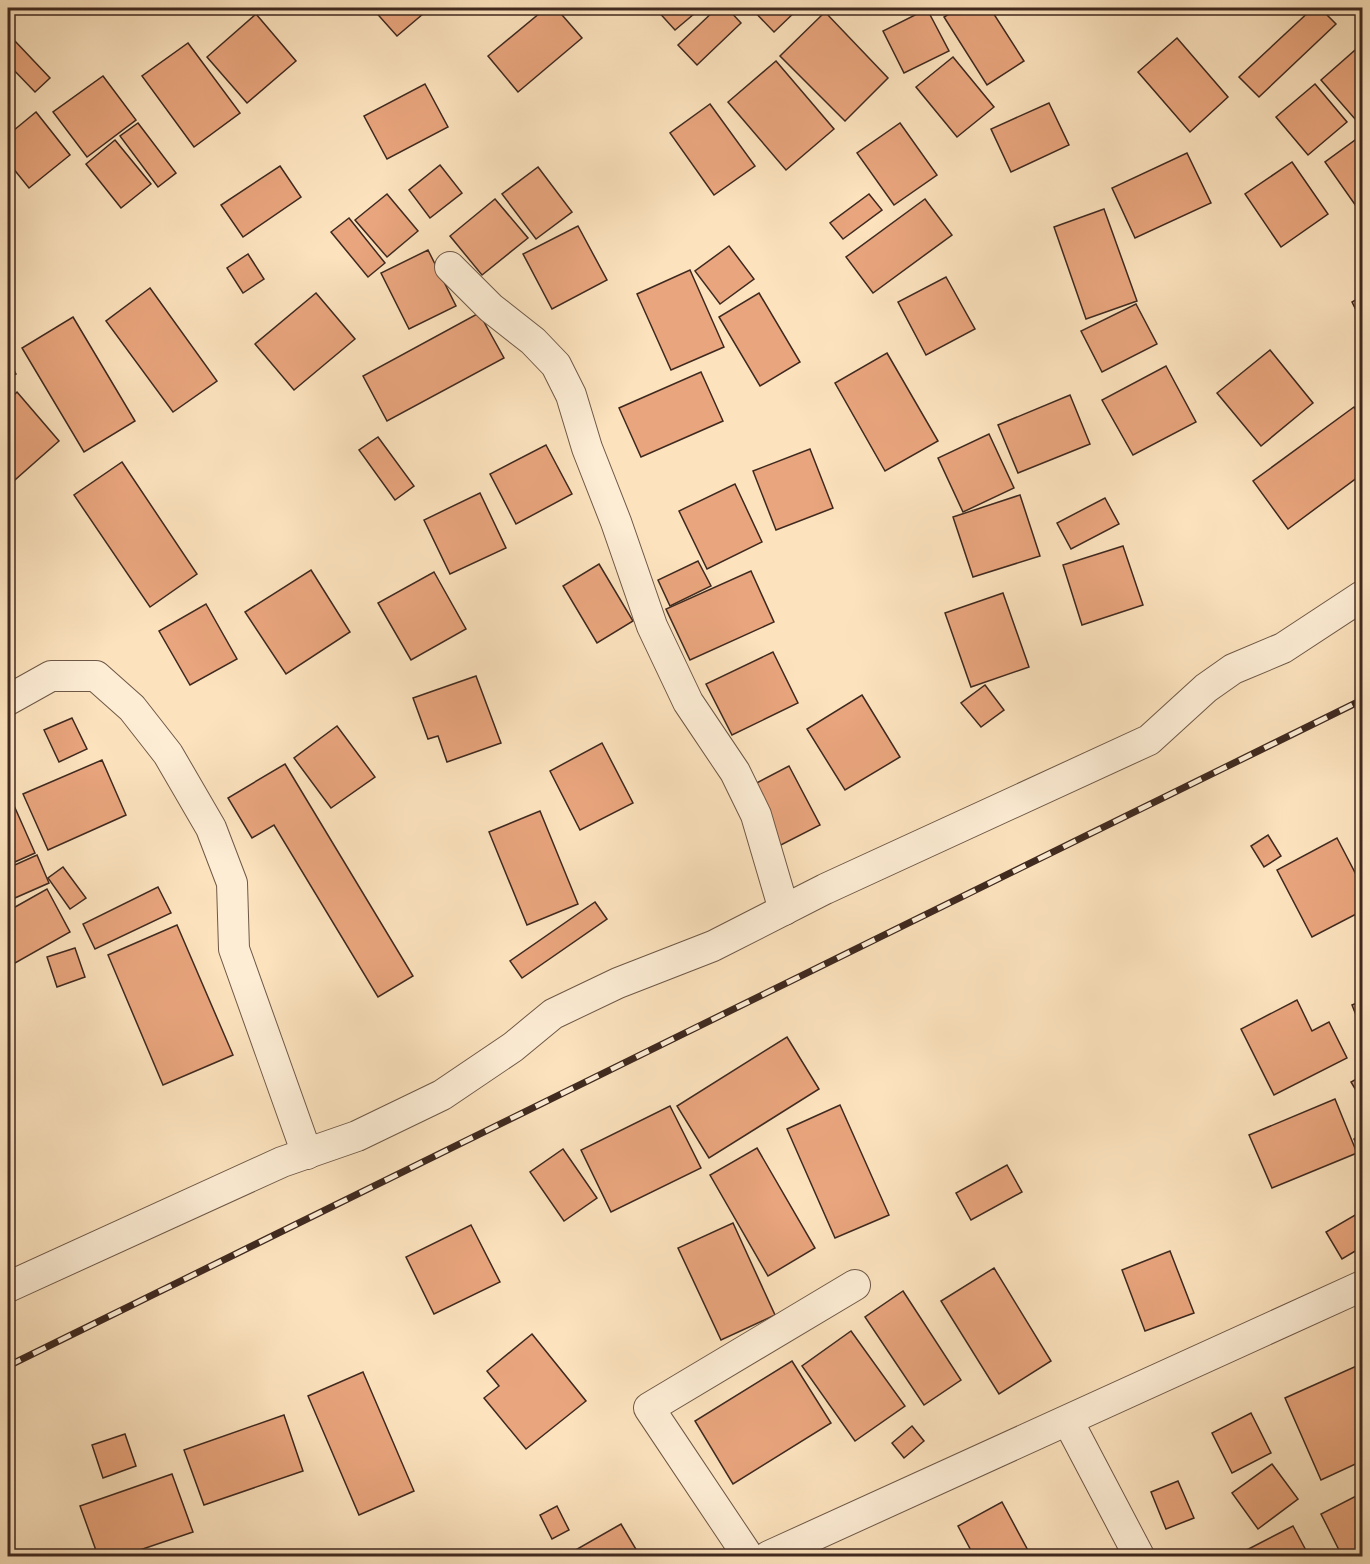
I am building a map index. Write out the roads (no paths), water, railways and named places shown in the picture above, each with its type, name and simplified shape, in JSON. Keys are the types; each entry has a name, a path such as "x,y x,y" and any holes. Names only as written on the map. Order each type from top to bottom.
{"street":[{"path":"450,267 490,308 533,341 556,365 571,395 587,448 616,522 652,626 688,702 735,772 756,815 784,910"},
{"path":"8,1287 271,1167 357,1136 442,1095 513,1047 553,1014 618,983 713,946 836,884 1149,740 1206,688 1233,669 1283,648 1362,596"},
{"path":"8,700 51,676 96,676 132,708 168,754 211,828 232,883 234,949 307,1154"},
{"path":"748,1557 648,1408 855,1285"},
{"path":"769,1557 1362,1286"},
{"path":"1068,1421 1139,1557"}],"railway":[{"path":"8,1366 1362,700"}]}
